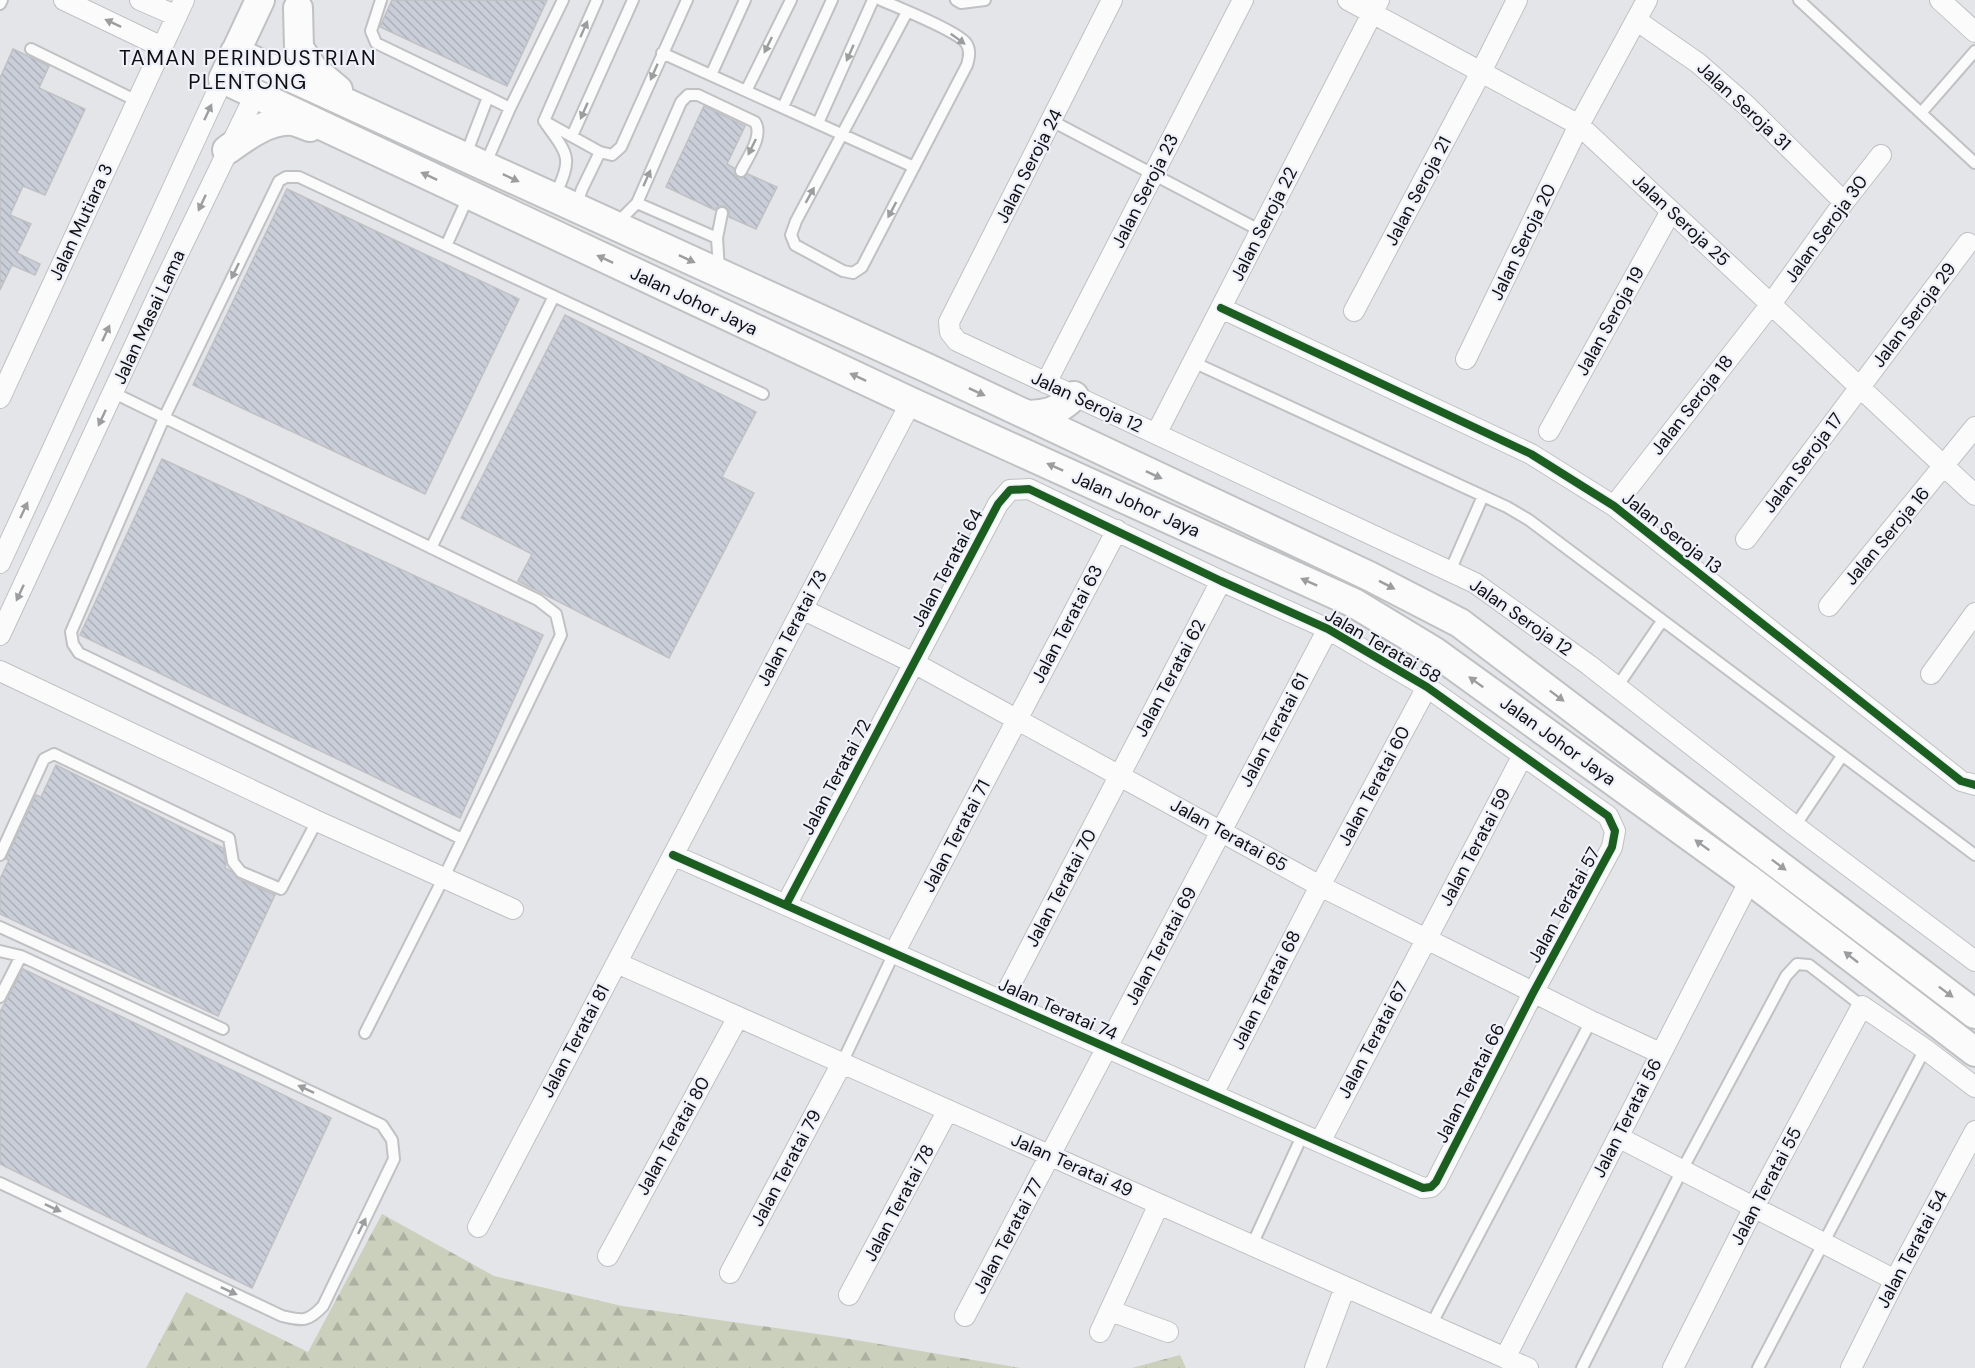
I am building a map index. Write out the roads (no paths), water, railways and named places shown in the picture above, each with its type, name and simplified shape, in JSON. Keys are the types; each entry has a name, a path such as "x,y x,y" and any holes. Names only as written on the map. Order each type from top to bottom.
{"main road":[{"name":"Jalan Masai Lama","path":"223,80 260,0"},
{"name":"Jalan Masai Lama","path":"255,94 300,4"},
{"path":"300,4 299,48 313,69 363,110"},
{"name":"Jalan Johor Jaya","path":"235,52 1027,416 1370,576 1460,623 1975,1014"},
{"name":"Jalan Johor Jaya","path":"223,80 911,402 1354,603 1435,652 1750,880 1975,1052"},
{"path":"227,150 248,135 273,124 291,121 347,137"},
{"path":"1027,416 1048,414 1062,407 1074,396"}],"street":[{"path":"64,0 162,46"},
{"path":"140,0 180,8"},
{"name":"Jalan Seroja 24","path":"950,332 949,322 1112,0"},
{"name":"Jalan Seroja 23","path":"1046,383 1243,0"},
{"name":"Jalan Seroja 25","path":"1348,0 1376,7 1481,72 1579,125 1975,495"},
{"name":"Jalan Seroja 21","path":"1354,311 1517,0"},
{"name":"Jalan Seroja 20","path":"1466,359 1579,125 1647,0"},
{"path":"1940,0 1975,32"},
{"name":"Jalan Seroja 22","path":"1156,434 1376,7"},
{"name":"Jalan Mutiara 3","path":"0,398 180,8"},
{"name":"Jalan Seroja 31","path":"1636,20 1698,63 1746,105 1844,202"},
{"name":"Jalan Masai Lama","path":"0,563 223,80"},
{"name":"Jalan Masai Lama","path":"0,635 160,291 255,94"},
{"name":"Jalan Seroja 30","path":"1771,304 1844,202 1881,155"},
{"name":"Jalan Seroja 19","path":"1549,431 1671,210"},
{"name":"Jalan Seroja 29","path":"1859,387 1968,243"},
{"path":"131,278 160,291"},
{"name":"Jalan Seroja 18","path":"1614,506 1771,304"},
{"name":"Jalan Seroja 13","path":"1221,308 1531,454 1614,506 1961,780 1975,785"},
{"name":"Jalan Seroja 12","path":"950,332 957,341 1475,583 1617,687 1975,961"},
{"name":"Jalan Seroja 17","path":"1746,539 1859,387"},
{"name":"Jalan Teratai 73","path":"673,855 911,402"},
{"name":"Jalan Seroja 16","path":"1829,606 1975,427"},
{"name":"Jalan Teratai 58","path":"1010,490 1029,489 1221,581 1328,629 1427,687 1524,755 1608,816 1615,831"},
{"name":"Jalan Teratai 64","path":"914,663 998,504 1010,490"},
{"name":"Jalan Teratai 63","path":"1017,719 1117,530"},
{"name":"Jalan Teratai 62","path":"1120,775 1221,581"},
{"name":"Jalan Teratai 65","path":"802,609 914,663 1320,886 1533,993 1660,1053"},
{"path":"1931,674 1975,613"},
{"name":"Jalan Teratai 61","path":"1221,831 1328,629"},
{"name":"Jalan Teratai 72","path":"786,905 914,663"},
{"path":"0,671 317,821 513,909"},
{"name":"Jalan Teratai 60","path":"1320,886 1427,687"},
{"name":"Jalan Teratai 71","path":"894,953 1017,719"},
{"name":"Jalan Teratai 59","path":"1427,939 1524,755"},
{"name":"Jalan Teratai 70","path":"1002,1001 1120,775"},
{"name":"Jalan Teratai 69","path":"1050,1155 1221,831"},
{"name":"Jalan Teratai 57","path":"1533,993 1612,847 1615,831"},
{"name":"Jalan Teratai 74","path":"673,855 1423,1188 1431,1187"},
{"name":"Jalan Teratai 81","path":"478,1227 673,855"},
{"name":"Jalan Teratai 56","path":"1505,1358 1750,880"},
{"name":"Jalan Teratai 68","path":"1213,1094 1320,886"},
{"name":"Jalan Teratai 67","path":"1311,1138 1427,939"},
{"name":"Jalan Teratai 49","path":"617,963 1528,1368"},
{"name":"Jalan Teratai 66","path":"1431,1187 1436,1182 1533,993"},
{"path":"1862,1006 1925,1049 1975,1088"},
{"name":"Jalan Teratai 55","path":"1673,1368 1754,1207 1862,1006"},
{"name":"Jalan Teratai 80","path":"608,1256 738,1017"},
{"name":"Jalan Teratai 79","path":"730,1273 842,1063"},
{"name":"Jalan Teratai 78","path":"849,1295 948,1110"},
{"name":"Jalan Teratai 54","path":"1851,1368 1895,1280 1975,1131"},
{"path":"1618,1137 1895,1280"},
{"name":"Jalan Teratai 77","path":"965,1316 1050,1155"},
{"path":"1101,1332 1159,1204"},
{"path":"1315,1368 1345,1287"},
{"path":"1110,1311 1168,1332"}],"lane":[{"path":"381,0 371,31 376,43 510,108"},
{"path":"475,162 510,108 562,0"},
{"path":"544,121 597,0"},
{"path":"572,136 633,0"},
{"path":"544,121 600,152 612,155 621,147 687,0"},
{"path":"711,75 745,0"},
{"path":"746,91 791,0"},
{"path":"783,107 832,0"},
{"path":"818,123 873,0"},
{"path":"881,0 907,12 947,31 966,43 970,55 967,65 862,267 853,273 843,271 795,245 791,235 795,221 907,12"},
{"path":"956,0 961,3 985,0"},
{"path":"1799,0 1975,163"},
{"path":"31,49 137,101"},
{"path":"1922,114 1975,51"},
{"path":"662,53 914,167"},
{"path":"614,226 637,202 681,102 688,95 698,95 755,122 758,127 758,137 741,171"},
{"path":"475,162 488,97"},
{"path":"544,121 564,152 568,163 565,203"},
{"path":"1052,121 1261,231"},
{"path":"565,203 582,189 600,152"},
{"path":"462,839 79,653 73,644 70,632 164,418 279,181 286,177 299,177 763,394"},
{"path":"446,246 470,195"},
{"path":"637,202 717,238"},
{"path":"720,274 717,238 722,213"},
{"path":"431,548 554,296"},
{"path":"1193,362 1507,507 1529,520 1975,855"},
{"path":"114,393 537,600 556,614 561,635 444,877 365,1033"},
{"path":"1450,571 1483,496"},
{"path":"1617,687 1662,621"},
{"path":"0,855 44,759 54,754 229,838 232,862 241,872 281,889 317,821"},
{"path":"1796,826 1842,756"},
{"path":"0,927 223,1029"},
{"path":"0,951 21,956 382,1125 392,1140 394,1159 324,1306 313,1316 301,1321 282,1316 0,1183"},
{"path":"842,1063 894,953"},
{"path":"0,997 21,956"},
{"path":"1582,1368 1682,1170 1786,976 1797,963 1809,966 1862,1006"},
{"path":"1431,1325 1591,1021"},
{"path":"1758,1368 1925,1049"},
{"path":"1252,1245 1311,1138"}],"district":[{"name":"TAMAN PERINDUSTRIAN PLENTONG","path":"248,70"}]}
